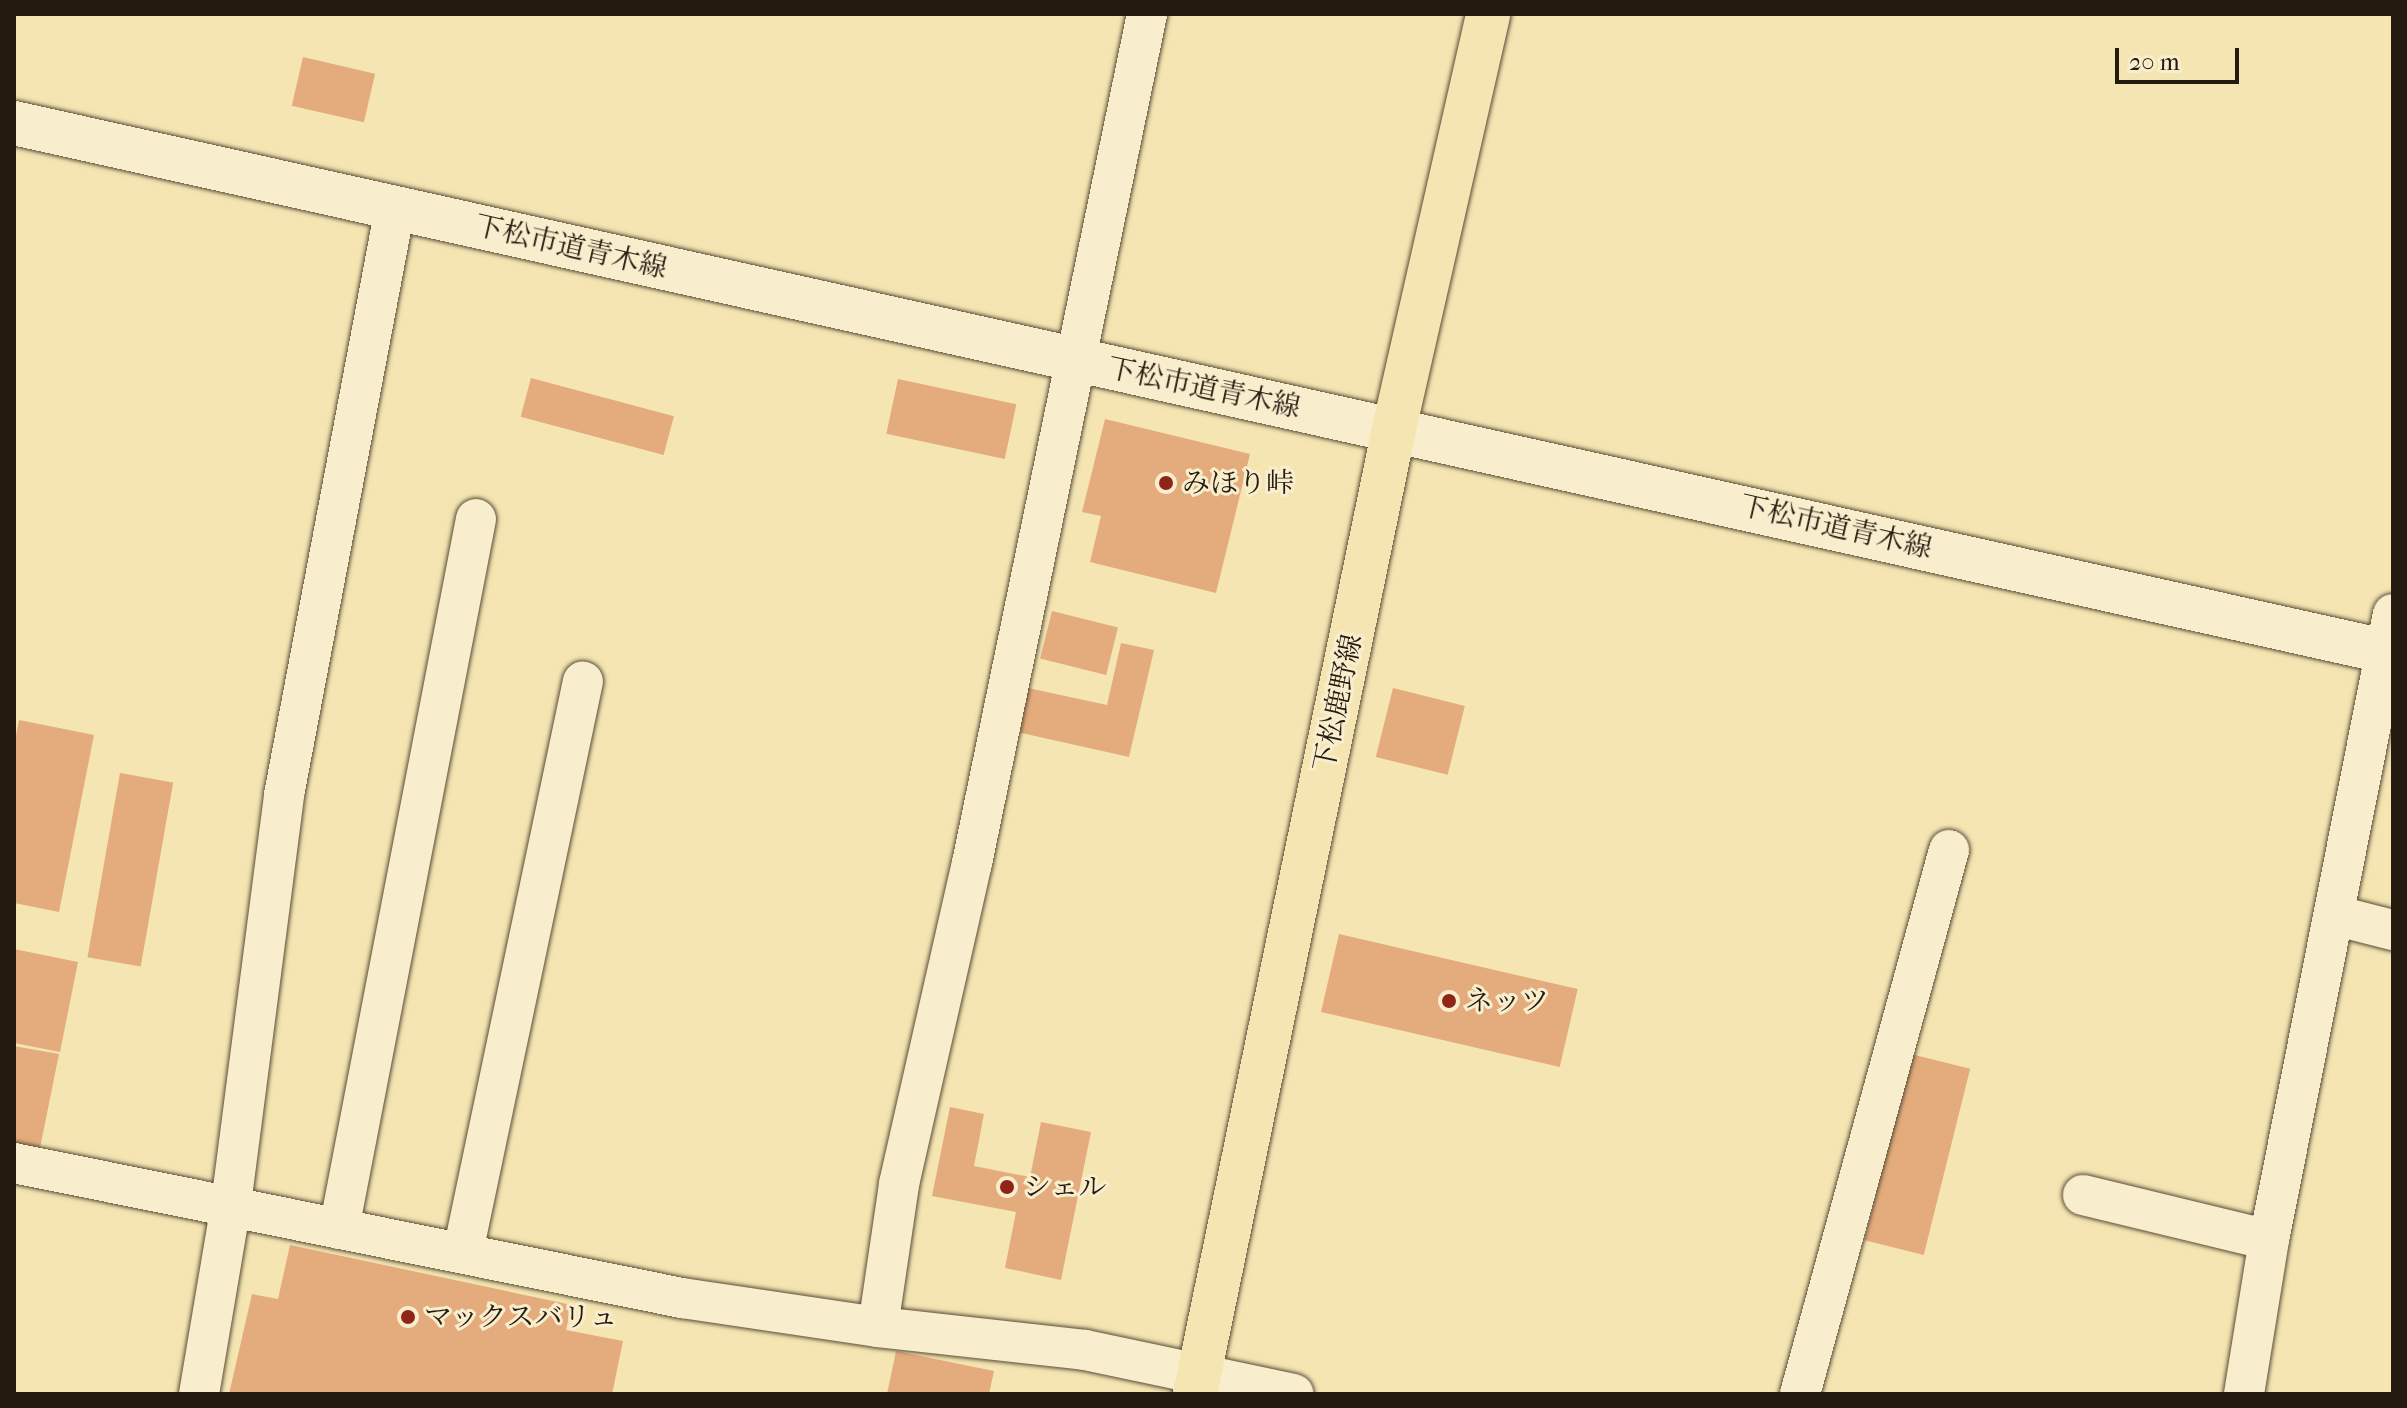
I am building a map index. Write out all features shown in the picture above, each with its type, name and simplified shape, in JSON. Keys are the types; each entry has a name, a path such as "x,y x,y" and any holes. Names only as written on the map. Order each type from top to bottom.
{"main road":[{"name":"下松鹿野線","path":"1197,1384 1394,429 1488,14"}],"street":[{"path":"878,1327 899,1184 972,863 1147,14"},
{"name":"下松市道青木線","path":"14,123 1075,361 2390,639"},
{"path":"199,1394 231,1204 284,795 395,208"},
{"path":"339,1229 476,519"},
{"path":"2244,1394 2269,1240 2390,639"},
{"path":"463,1252 583,681"},
{"path":"1800,1394 1949,850"},
{"path":"2334,915 2393,930"},
{"path":"14,1163 231,1204 339,1229 682,1298 878,1327 1085,1350 1197,1384 1293,1394"},
{"path":"2083,1195 2269,1240"}],"building":[{"path":"303,57 375,74 364,122 292,106"},
{"path":"531,378 674,416 664,455 521,417"},
{"path":"898,379 1016,404 1005,459 886,434"},
{"name":"みほり峠","path":"1105,419 1250,454 1216,593 1090,562 1101,516 1082,512"},
{"path":"1052,611 1118,627 1106,675 1040,659"},
{"path":"1121,643 1154,650 1129,757 1017,732 1028,688 1107,705"},
{"path":"1393,688 1465,706 1448,775 1376,757"},
{"path":"19,720 94,735 59,912 14,903 14,746"},
{"path":"120,773 173,782 141,967 88,957"},
{"name":"ネッツ","path":"1339,934 1578,989 1560,1067 1321,1012"},
{"path":"14,949 78,962 60,1052 14,1043"},
{"path":"14,1046 59,1054 40,1148 14,1143"},
{"path":"1911,1054 1970,1069 1924,1255 1865,1240"},
{"name":"シェル","path":"950,1107 984,1114 974,1166 1030,1177 1041,1122 1091,1132 1061,1280 1005,1268 1016,1212 932,1196"},
{"name":"マックスバリュ","path":"290,1245 572,1305 566,1330 623,1341 612,1394 229,1394 252,1294 278,1299"},
{"path":"896,1351 994,1371 989,1394 887,1394"}],"place":[{"name":"みほり峠","path":"1166,483"},
{"name":"ネッツ","path":"1449,1001"},
{"name":"シェル","path":"1007,1187"},
{"name":"マックスバリュ","path":"408,1317"}]}
